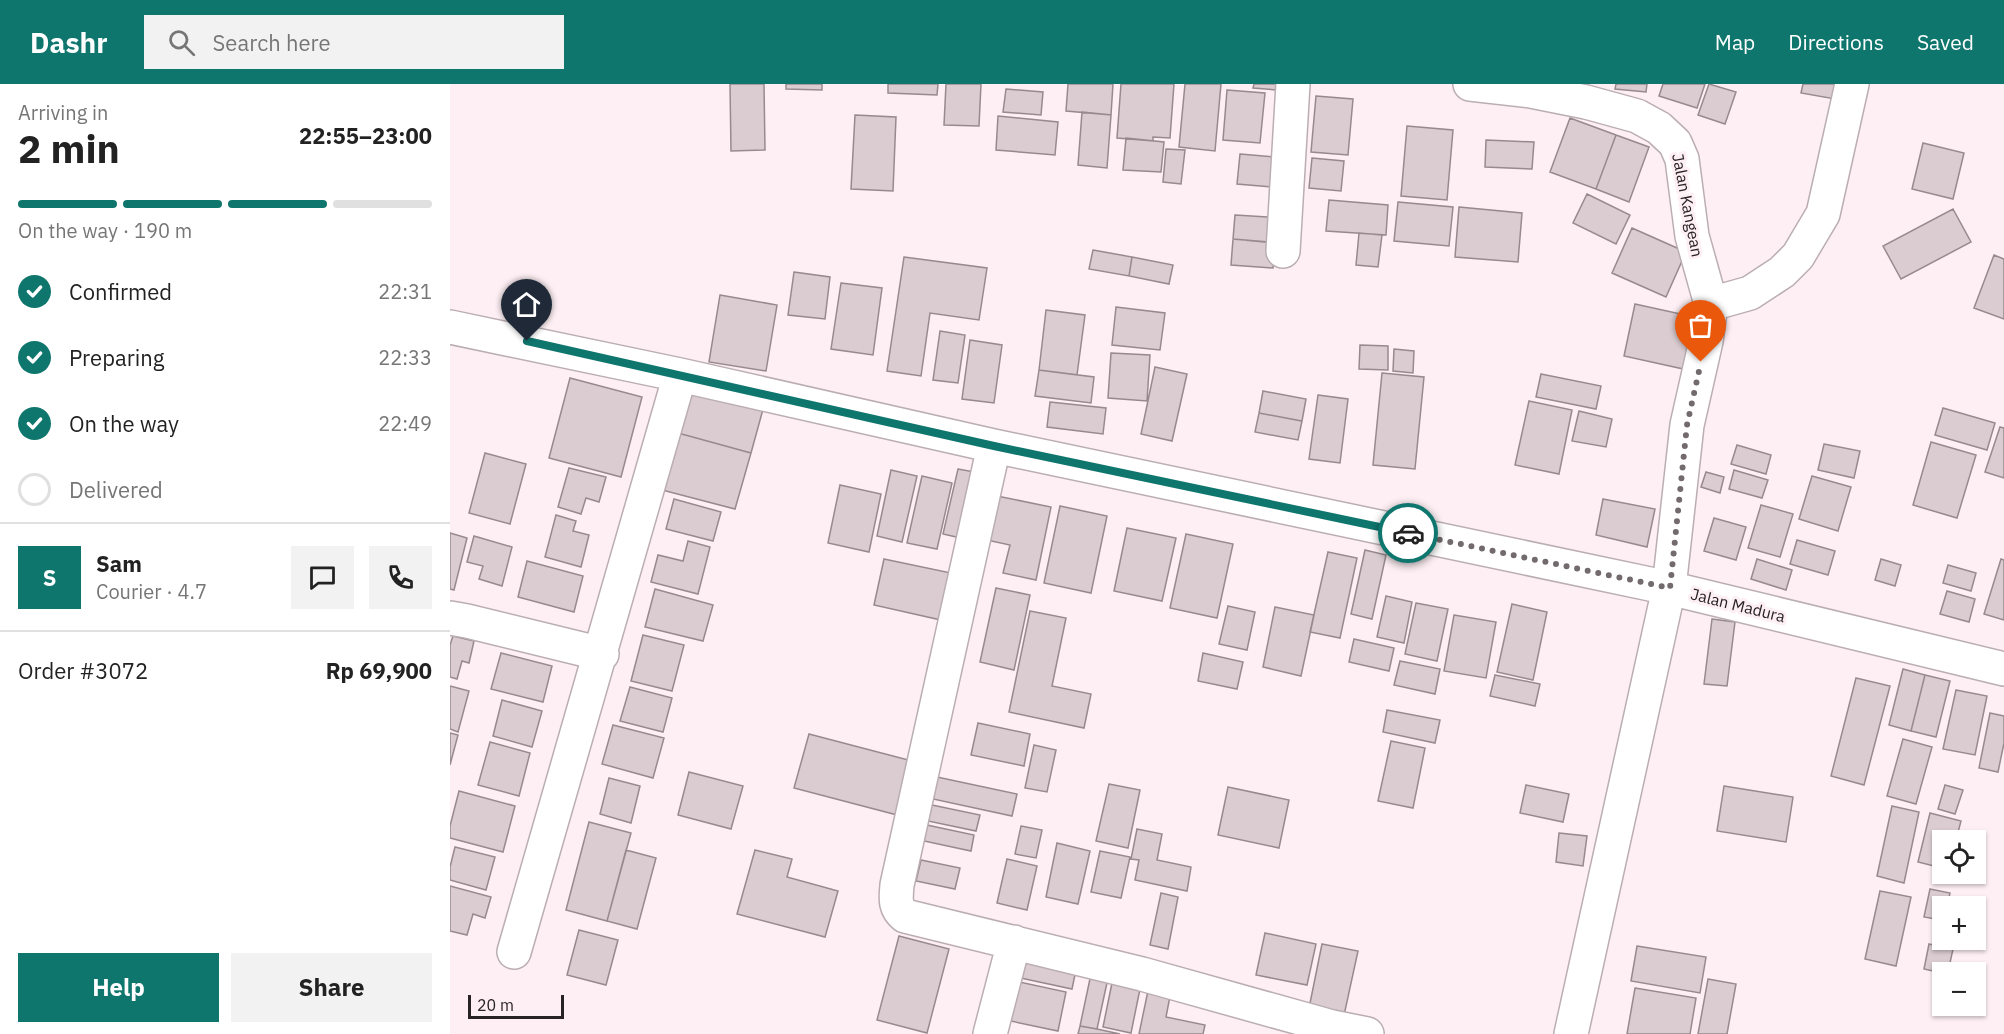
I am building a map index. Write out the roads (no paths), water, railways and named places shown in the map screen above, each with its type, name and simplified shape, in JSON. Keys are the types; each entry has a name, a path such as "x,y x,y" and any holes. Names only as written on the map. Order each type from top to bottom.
{"street":[{"path":"1283,251 1293,84"},
{"name":"Jalan Kangean","path":"1470,84 1531,91 1586,102 1637,116 1659,128 1675,143 1682,159 1692,236 1711,304 1706,341 1687,425 1670,588 1571,1034"},
{"path":"1711,304 1750,293 1782,272 1798,256 1823,214 1852,84"},
{"name":"Jalan Madura","path":"450,327 680,375 994,446 1670,588 2004,669"},
{"path":"514,952 602,654 680,375"},
{"path":"994,446 897,885 898,910 905,916 1142,974 1332,1027 1367,1034"},
{"path":"450,618 602,654"},
{"path":"990,1034 1014,942"}]}
